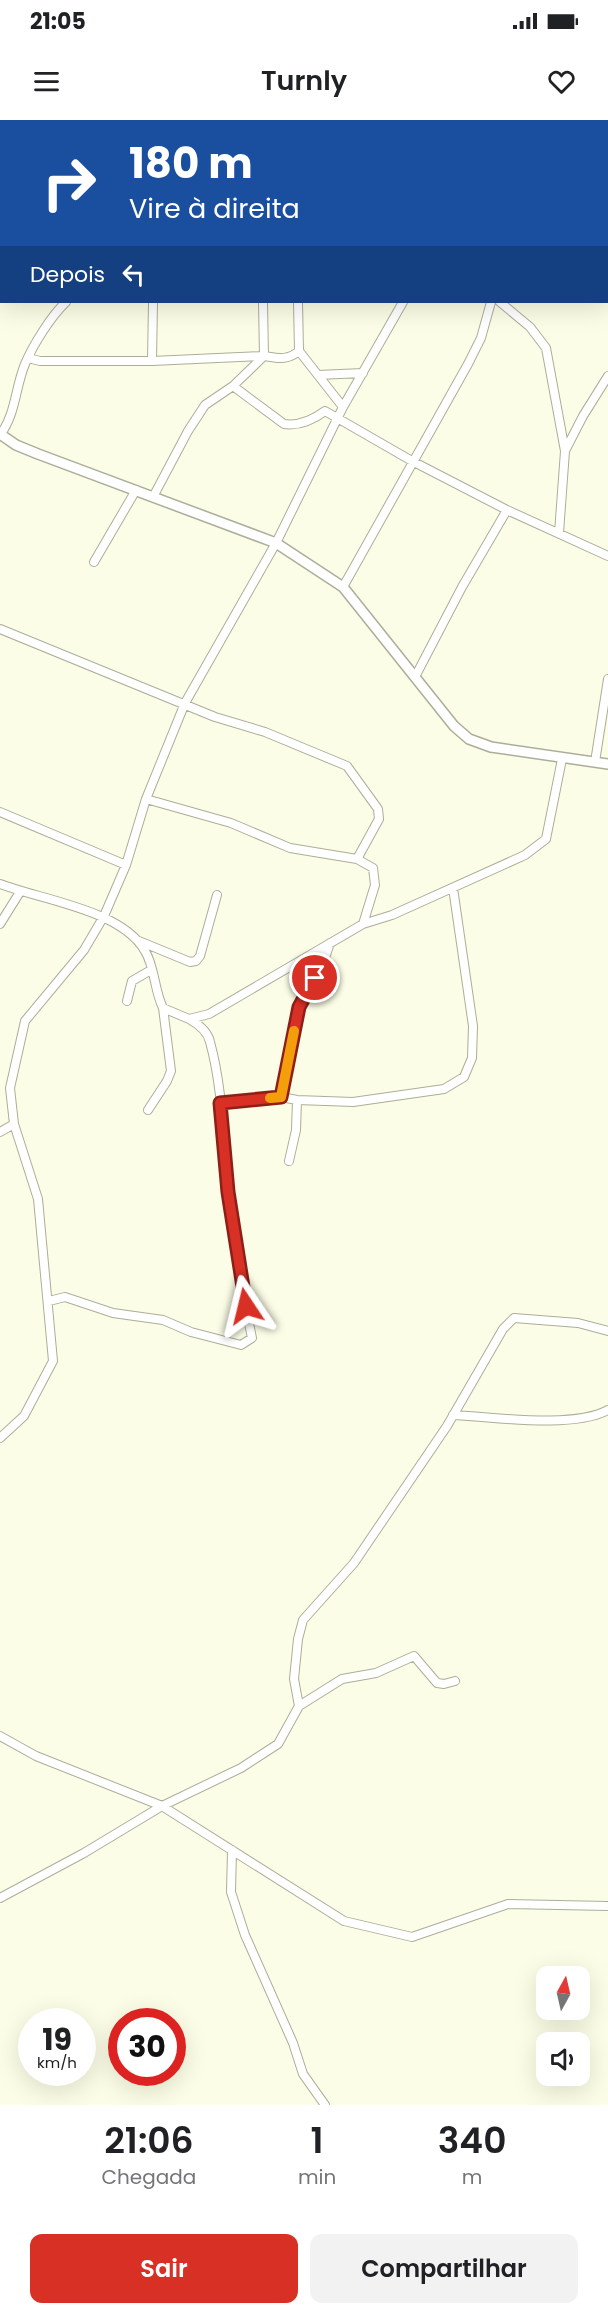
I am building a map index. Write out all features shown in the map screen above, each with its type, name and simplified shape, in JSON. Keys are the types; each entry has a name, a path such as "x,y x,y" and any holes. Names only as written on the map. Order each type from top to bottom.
{"street":[{"path":"65,303 58,310 24,365 9,422 0,434 24,448 276,543 343,587 454,726 469,739 491,747 608,764"},
{"path":"152,361 153,303"},
{"path":"153,497 188,431 205,405 233,386 264,356 263,303"},
{"path":"298,303 300,351 343,407"},
{"path":"0,1438 24,1416 53,1361 38,1199 14,1124 10,1088 25,1021 84,950 104,916 126,865 146,799 185,703 276,543 343,407 402,303"},
{"path":"343,587 468,364 481,338 491,303"},
{"path":"501,303 530,327 546,348 566,451 559,533"},
{"path":"28,358 40,361 152,361 264,356 283,359 291,358 300,351"},
{"path":"318,375 363,373"},
{"path":"566,451 583,416 608,376"},
{"path":"233,386 284,424 294,426 325,411 412,461 507,510 608,556"},
{"path":"94,562 136,490"},
{"path":"415,677 462,587 507,510"},
{"path":"0,629 215,717 265,732 347,766 378,809 379,819 357,859"},
{"path":"595,762 608,679"},
{"path":"189,1019 209,1014 363,924 392,915 525,855 546,838 562,759"},
{"path":"146,799 231,823 290,848 357,859 373,868 375,885 363,924"},
{"path":"0,812 126,865"},
{"path":"0,884 104,916 139,942 147,954 163,1008 171,1071 167,1082 148,1110"},
{"path":"220,1103 281,1097 297,1101 353,1102 444,1089 464,1077 472,1058 473,1026 453,888"},
{"path":"0,924 20,892"},
{"path":"139,942 190,962 196,961 200,956 217,895"},
{"path":"281,1097 299,1007 323,964 330,943"},
{"path":"127,1001 132,981 151,970"},
{"path":"49,1301 65,1297 113,1313 163,1320 191,1332 241,1345 252,1338 242,1290 228,1192 220,1103 210,1039 199,1025 163,1008"},
{"path":"289,1161 296,1130 297,1101"},
{"path":"0,1132 14,1124"},
{"path":"299,1706 294,1679 298,1639 303,1620 354,1563 453,1415 502,1329 514,1318 578,1323 608,1331"},
{"path":"453,1415 543,1420 578,1418 601,1414 608,1410"},
{"path":"0,1898 84,1853 162,1806 241,1768 278,1744 299,1706 342,1679 376,1673 414,1656 437,1683 455,1681"},
{"path":"0,1736 36,1756 162,1806 344,1921 412,1937 508,1904 608,1906"},
{"path":"232,1850 231,1892 245,1935 293,2043 303,2074 325,2105"}],"slow traffic":[{"path":"270,1098 281,1097 294,1031"}],"route":[{"path":"246,1306 228,1192 220,1103 281,1097 299,1007 315,978"}]}
